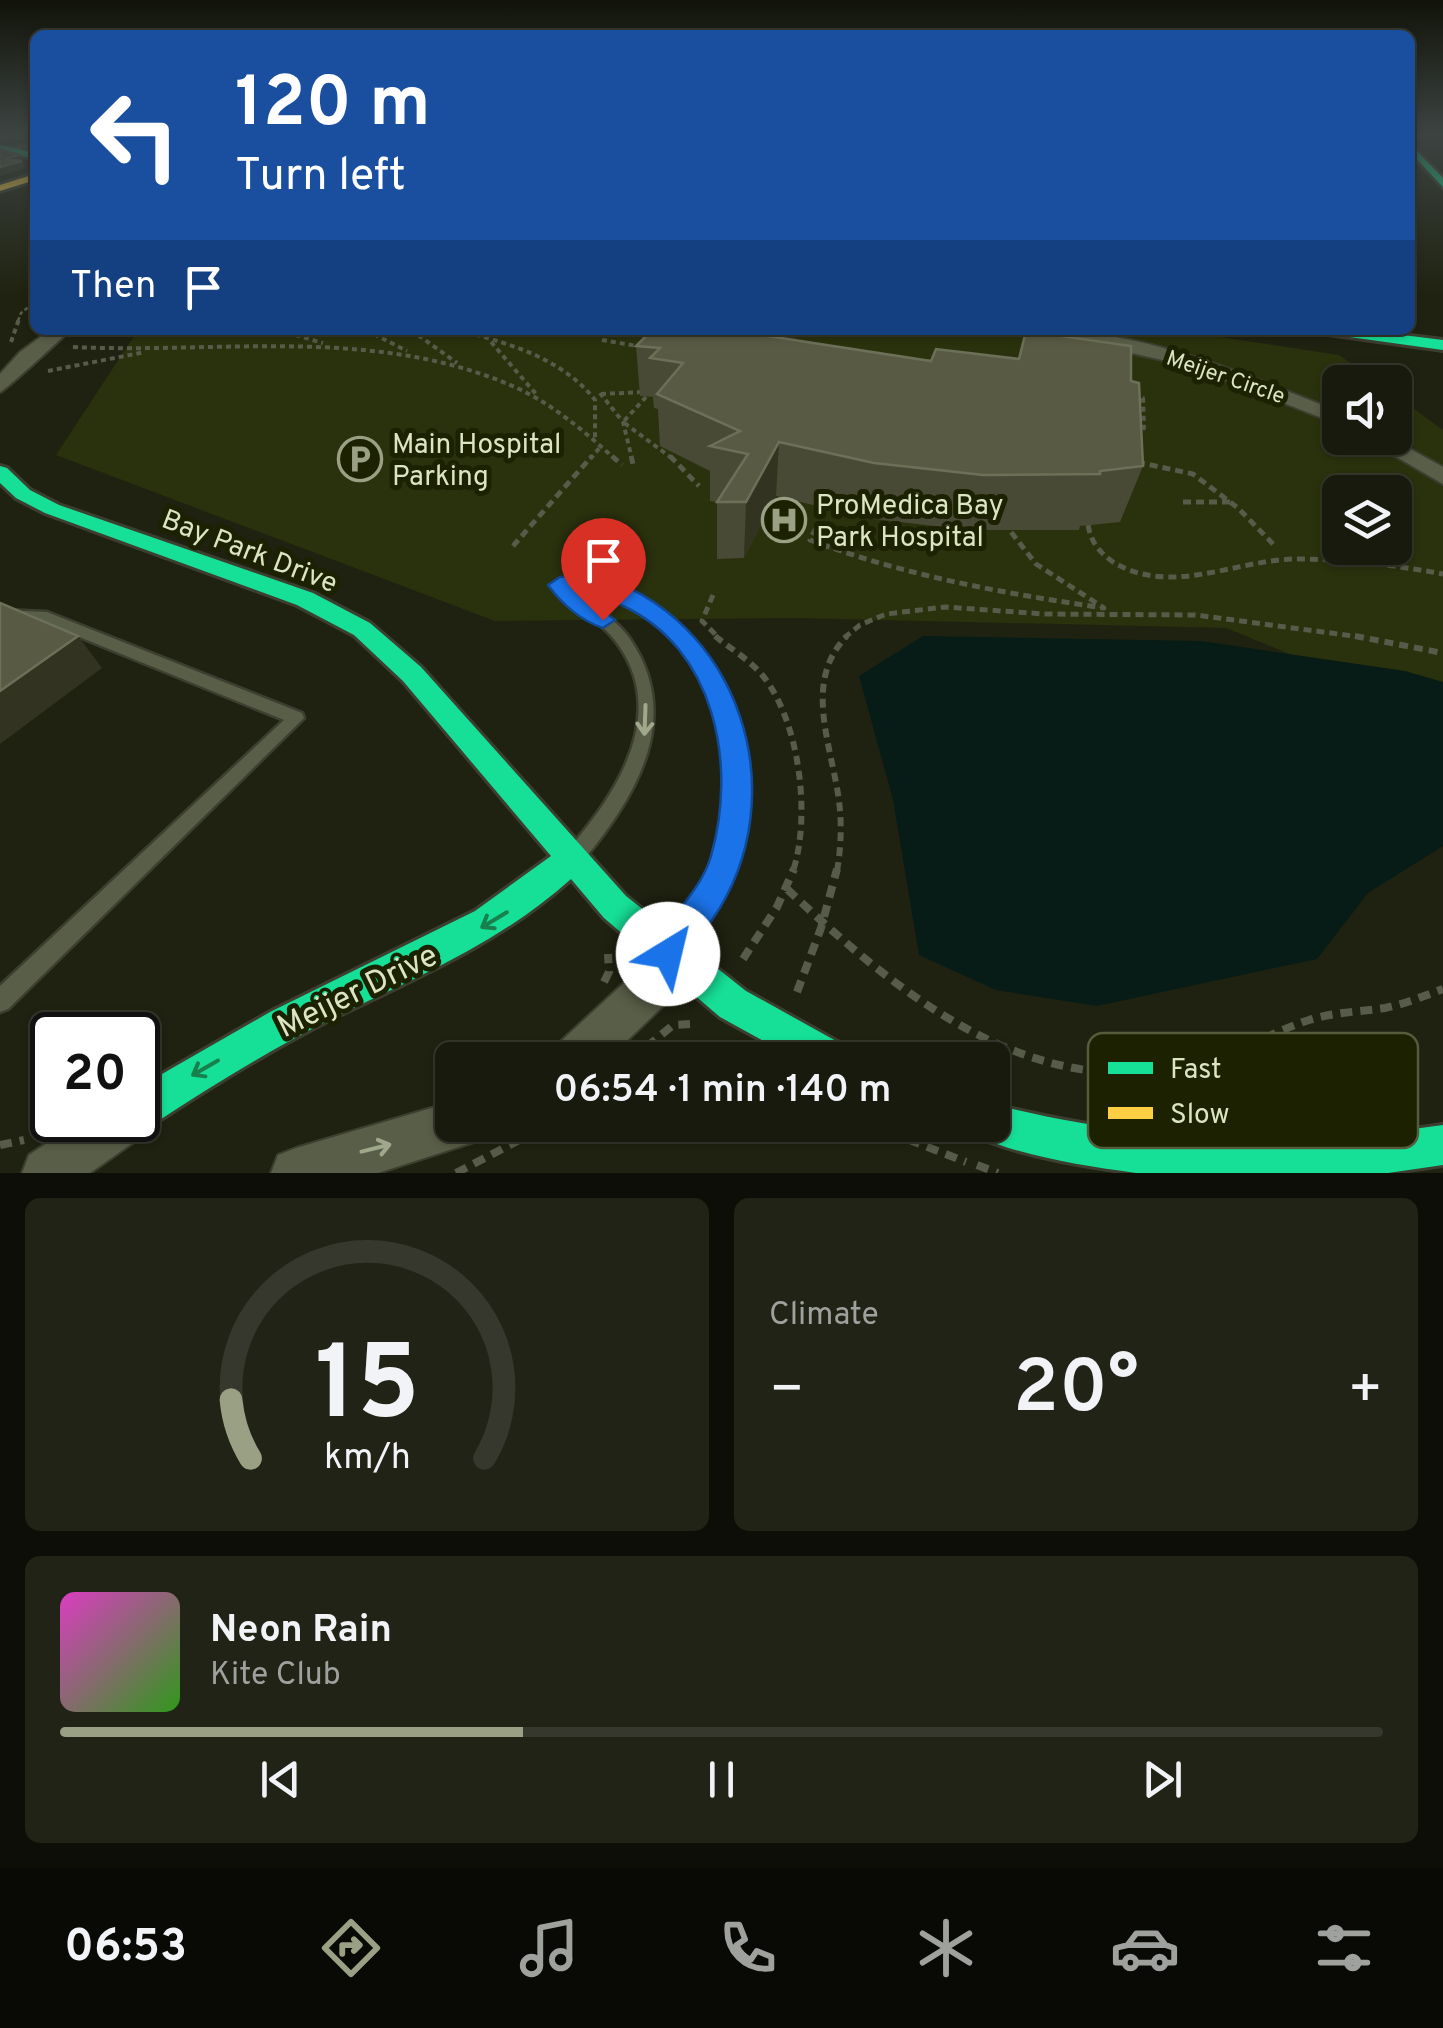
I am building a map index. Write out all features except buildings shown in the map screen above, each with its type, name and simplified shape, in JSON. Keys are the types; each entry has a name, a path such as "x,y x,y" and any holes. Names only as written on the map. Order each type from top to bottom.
{"main road":[{"path":"1366,335 1443,345"},
{"name":"Bay Park Drive","path":"0,472 23,494 52,509 305,600 362,629 412,674 570,860 615,907 733,1004 800,1042"},
{"name":"Meijer Drive","path":"160,1098 281,1026 484,927 538,892 570,860"},
{"path":"1010,1128 1088,1147"},
{"path":"1096,1148 1209,1164 1306,1169 1405,1155 1443,1145"}],"street":[{"path":"4,380 54,335"},
{"name":"Meijer Circle","path":"1074,335 1195,362 1322,413"},
{"path":"1405,455 1443,477"},
{"path":"591,1042 673,958"},
{"path":"296,1173 435,1132"},
{"path":"48,1173 92,1142"}],"lane":[{"path":"570,860 626,791 640,755 646,723 644,691 624,642 560,585 592,582 642,604 674,627 714,682 735,742 738,794 726,860 673,958"},
{"path":"0,615 42,616 296,718 0,1001"}],"path":[{"path":"30,306 21,313 11,342 14,349 152,351 241,344 330,345 414,355 461,366 538,396"},
{"path":"295,335 330,345"},
{"path":"376,335 414,355"},
{"path":"417,335 461,366"},
{"path":"475,335 547,362 584,388 600,393 645,394 623,422"},
{"path":"485,338 538,396 595,438 622,466"},
{"path":"602,340 654,349"},
{"path":"4,380 152,351"},
{"path":"584,388 596,406 595,438"},
{"path":"600,393 623,422 657,445 699,486"},
{"path":"1123,395 1142,398 1144,431 1130,435"},
{"path":"623,422 633,464"},
{"path":"513,546 602,444"},
{"path":"1124,460 1186,471 1232,502 1275,546"},
{"path":"1182,502 1232,502"},
{"path":"1088,525 1095,547 1113,562 1162,578 1188,578 1236,566 1292,559 1350,560 1443,574"},
{"path":"816,528 810,540 879,566 969,588 1104,608 1118,614"},
{"path":"1011,532 1036,564 1067,586 1096,599 1104,608"},
{"path":"781,1032 836,879 842,820 824,686 829,660 846,637 871,620 919,609 1249,620 1443,653"},
{"path":"787,889 884,978 958,1028 1035,1062 1088,1070"},
{"path":"601,989 609,957 603,942"},
{"path":"1276,1033 1316,1018 1379,1009 1443,990"},
{"path":"456,1173 515,1142"},
{"path":"916,1142 998,1173"}],"shaded area":[{"name":"ProMedica Bay Park Hospital","path":"135,335 1207,335 1339,355 1353,365 1322,365 1322,455 1412,455 1412,407 1443,430 1443,717 1226,628 797,618 495,621 56,455"}],"water":[{"path":"923,636 1201,641 1405,671 1443,682 1443,846 1368,893 1317,959 1097,1006 996,990 919,955 893,800 859,676"}],"traffic: fast":[{"path":"1366,335 1443,345"},
{"path":"0,472 23,494 52,509 305,599 362,629 412,674 615,907 733,1004 802,1042"},
{"path":"160,1097 282,1025 487,922 570,860"},
{"path":"1010,1128 1088,1146"},
{"path":"1099,1148 1160,1156 1272,1161 1329,1159 1443,1145"}],"place":[{"name":"Main Hospital Parking","path":"360,459"},
{"name":"ProMedica Bay Park Hospital","path":"784,520"}],"route":[{"path":"603,620 560,585 592,582 642,604 674,627 714,682 735,742 738,794 726,860 708,898 668,954"}]}
